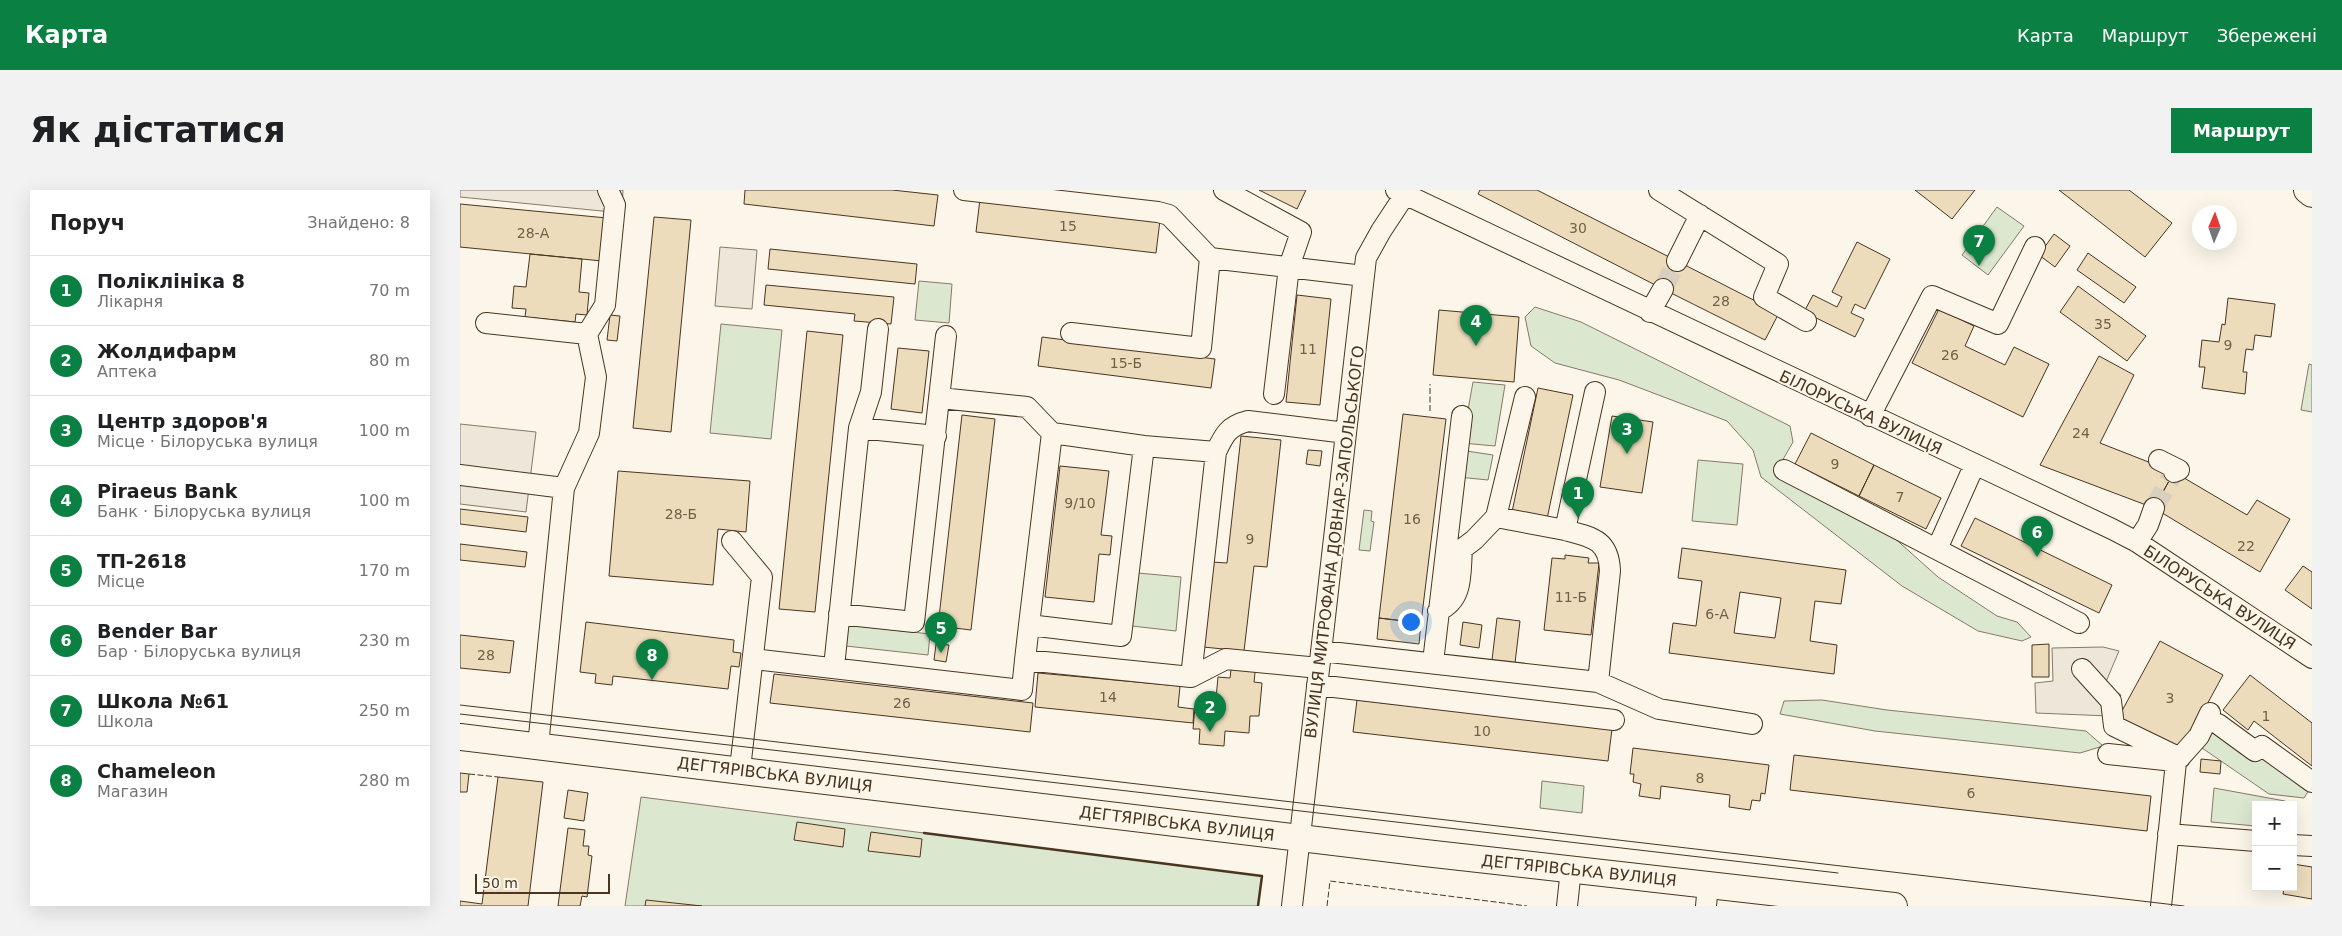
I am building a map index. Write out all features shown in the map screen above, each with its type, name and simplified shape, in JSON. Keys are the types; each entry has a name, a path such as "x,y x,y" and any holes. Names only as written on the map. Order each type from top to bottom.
{"main road":[{"path":"2307,190 2312,194"},
{"name":"ДЕГТЯРІВСЬКА ВУЛИЦЯ","path":"460,737 1571,869 1707,895 1894,906"}],"street":[{"path":"538,746 564,488 589,433 596,377 587,334 604,305 615,205 608,190"},
{"path":"964,190 1158,212 1169,216 1210,258 1364,276"},
{"path":"1224,190 1301,232 1289,267 1274,394"},
{"path":"1659,190 1778,264 1764,297 1806,321"},
{"name":"ВУЛИЦЯ МИТРОФАНА ДОВНАР-ЗАПОЛЬСЬКОГО","path":"1292,906 1366,258 1403,192"},
{"name":"БІЛОРУСЬКА ВУЛИЦЯ","path":"1403,192 1650,312 2137,542 2312,658"},
{"path":"1677,261 1700,215"},
{"path":"1870,416 1932,296 1998,324 2034,247"},
{"path":"1071,333 1200,348 1210,258"},
{"path":"1650,312 1663,289"},
{"path":"486,323 587,334"},
{"path":"834,667 859,428 871,392 878,329"},
{"path":"839,614 914,622 946,336"},
{"path":"1565,530 1595,392"},
{"path":"1438,611 1448,607 1458,592 1462,549 1474,540 1496,517 1525,397"},
{"path":"940,398 1027,407 1052,433 1144,446 1216,452"},
{"path":"1433,662 1462,416"},
{"path":"1191,677 1216,452 1226,431 1236,424 1248,421 1346,434"},
{"path":"859,428 936,436"},
{"path":"753,659 1022,690 1052,433"},
{"path":"1029,625 1121,636 1144,446"},
{"path":"1937,549 1974,466"},
{"path":"1784,470 2079,623"},
{"path":"460,475 564,488"},
{"path":"2137,542 2148,525 2154,508"},
{"path":"1496,517 1565,530 1594,538 1609,556 1610,571 1598,682"},
{"path":"732,541 762,577 740,769"},
{"path":"1025,660 1191,677 1226,659 1319,668 1614,720"},
{"path":"1319,668 1433,662 1598,682 1659,709 1752,724"},
{"path":"2082,669 2111,701 2114,726 2178,760"},
{"path":"2160,906 2178,760 2214,719 2255,751 2262,746 2312,782"},
{"path":"2108,754 2178,760"},
{"path":"2168,834 2252,841"},
{"path":"2297,844 2312,846"},
{"path":"1567,906 1571,869"}],"green space":[{"path":"1997,207 2024,226 1988,275 1962,255"},
{"path":"919,281 952,284 949,323 915,320"},
{"path":"1535,307 1581,322 1790,426 1793,442 1781,463 1891,535 1938,577 1997,616 2017,622 2031,637 2022,641 1978,631 1902,586 1761,477 1753,450 1727,421 1619,380 1555,363 1531,346 1525,317"},
{"path":"721,324 782,330 771,439 710,433"},
{"path":"2309,364 2312,365 2312,412 2301,410"},
{"path":"1473,382 1505,385 1495,446 1462,443"},
{"path":"1460,450 1493,455 1488,480 1458,477"},
{"path":"1698,460 1743,464 1737,525 1692,521"},
{"path":"1364,510 1372,511 1371,521 1374,522 1370,551 1359,550"},
{"path":"1138,573 1181,577 1176,631 1132,626"},
{"path":"848,625 930,634 928,655 846,646"},
{"path":"1822,700 1887,710 2086,731 2103,746 2080,753 1875,731 1780,714 1784,701"},
{"path":"2214,725 2309,790 2304,798 2269,794 2202,748 2204,737"},
{"path":"1542,781 1584,786 1582,813 1540,808"},
{"path":"2214,788 2285,801 2252,801 2252,826 2211,822"},
{"path":"641,797 1262,876 1258,906 625,906"}],"shaded area":[{"path":"460,190 623,190 622,213 460,197"},
{"path":"720,247 757,250 752,309 715,306"},
{"path":"460,424 536,432 526,512 460,504"},
{"path":"2103,647 2119,651 2105,684 2121,695 2109,716 2036,713 2035,683 2053,681 2052,648"}],"building":[{"path":"745,190 892,190 938,195 934,226 744,204"},
{"path":"1259,190 1306,190 1297,209"},
{"path":"1480,190 1537,190 1677,261 1663,289 1478,194"},
{"path":"1915,190 1975,190 1952,219"},
{"path":"2059,190 2129,190 2172,223 2145,257"},
{"path":"980,199 1160,220 1156,253 976,232"},
{"path":"460,204 607,218 602,261 460,247"},
{"path":"654,217 691,220 671,432 633,428"},
{"path":"2054,234 2070,246 2055,267 2039,255"},
{"path":"1857,242 1890,259 1865,309 1855,304 1851,313 1864,319 1855,337 1804,312 1813,295 1837,307 1842,297 1832,292"},
{"path":"770,249 917,264 915,284 768,269"},
{"path":"2088,253 2136,287 2124,303 2077,270"},
{"path":"530,254 582,259 579,292 589,293 587,315 576,314 575,322 525,317 526,309 512,308 514,286 526,287"},
{"path":"1677,261 1779,313 1765,340 1663,289"},
{"path":"766,285 894,297 891,324 854,321 855,314 764,305"},
{"path":"2078,286 2146,336 2127,361 2060,312"},
{"path":"1297,295 1331,299 1320,405 1286,402"},
{"path":"2228,298 2275,304 2271,337 2255,335 2253,350 2246,349 2243,372 2247,372 2245,394 2202,388 2205,367 2199,367 2202,340 2219,342 2222,324 2225,325"},
{"path":"1939,309 1974,326 1965,346 2005,365 2014,347 2049,364 2023,417 1912,363"},
{"path":"1439,310 1519,317 1514,382 1433,375"},
{"path":"610,315 620,316 617,341 607,340"},
{"path":"807,331 843,335 815,612 779,609"},
{"path":"1042,337 1215,359 1211,388 1038,366"},
{"path":"898,348 929,351 922,413 891,409"},
{"path":"2099,356 2134,375 2100,443 2174,472 2154,508 2040,465"},
{"path":"1538,388 1573,395 1547,519 1512,512"},
{"path":"1403,414 1446,419 1421,623 1379,618"},
{"path":"962,415 995,419 971,630 938,626"},
{"path":"1612,416 1653,422 1642,493 1600,487"},
{"path":"1811,433 1874,465 1859,496 1795,464"},
{"path":"1241,436 1281,440 1267,567 1254,566 1244,651 1203,647 1212,562 1227,563"},
{"path":"1308,450 1322,451 1320,466 1306,464"},
{"path":"1874,465 1941,498 1926,529 1859,496"},
{"path":"1060,466 1109,471 1101,535 1112,536 1110,555 1099,554 1094,602 1045,597"},
{"path":"618,471 750,481 746,532 718,529 713,585 609,576"},
{"path":"2174,472 2247,515 2257,500 2290,519 2260,572 2154,508"},
{"path":"460,509 528,517 526,532 460,524"},
{"path":"1975,518 2112,585 2099,613 1961,546"},
{"path":"460,544 527,552 525,567 460,560"},
{"path":"1682,548 1846,570 1841,604 1815,601 1810,641 1837,645 1834,674 1669,653 1673,623 1696,626 1702,581 1678,578","holes":["1740,592 1781,598 1775,638 1734,633"]},
{"path":"1565,555 1589,558 1588,563 1599,563 1591,635 1544,630 1552,558 1565,559"},
{"path":"2303,566 2312,572 2312,609 2285,590"},
{"path":"1379,618 1421,623 1419,644 1377,639"},
{"path":"1497,618 1520,621 1515,663 1492,660"},
{"path":"586,622 734,640 733,652 741,653 739,667 731,666 728,689 613,676 612,685 595,683 596,674 580,672"},
{"path":"1463,622 1482,625 1479,648 1460,645"},
{"path":"460,635 514,641 510,673 460,668"},
{"path":"2160,641 2223,675 2180,754 2117,720"},
{"path":"936,644 949,645 946,662 934,660"},
{"path":"2049,644 2049,677 2032,677 2032,645"},
{"path":"1232,662 1256,664 1254,682 1262,683 1259,716 1250,716 1249,733 1225,731 1224,746 1199,744 1200,729 1193,729 1195,707 1215,709 1218,677 1230,678"},
{"path":"1038,673 1180,686 1178,707 1194,709 1193,723 1035,707"},
{"path":"774,674 1033,703 1030,732 770,703"},
{"path":"2250,675 2312,723 2312,766 2254,721 2248,730 2223,710"},
{"path":"1357,700 1612,729 1608,761 1353,732"},
{"path":"1633,748 1769,765 1765,794 1761,793 1760,801 1752,800 1750,810 1729,807 1730,795 1661,786 1660,799 1639,796 1641,784 1633,782 1634,774 1630,774"},
{"path":"1794,755 2151,796 2147,831 1790,790"},
{"path":"2201,759 2221,761 2220,774 2200,772"},
{"path":"460,773 469,774 467,792 460,792"},
{"path":"498,777 543,782 528,906 460,906 460,901 482,904"},
{"path":"568,790 588,793 584,821 564,818"},
{"path":"797,822 845,829 843,847 794,840"},
{"path":"568,828 585,830 583,846 589,846 588,855 592,856 587,897 582,896 580,906 558,906"},
{"path":"871,832 922,839 920,857 868,851"},
{"path":"2297,865 2312,867 2312,899 2283,894 2283,891 2297,891"},
{"path":"646,900 702,906 645,906"}],"tunnel":[{"path":"1663,289 1677,261"},
{"path":"2154,508 2174,472"}],"tram line":[{"path":"460,705 2184,906"},
{"path":"460,714 1838,873"}],"fence":[{"path":"1430,384 1430,411"},
{"path":"469,774 498,777"},
{"path":"1327,906 1330,881 1527,906"}],"wall":[{"path":"924,833 1262,876 1258,906"}],"place":[{"name":"Школа №61","path":"1979,266"},
{"name":"Piraeus Bank","path":"1476,346"},
{"name":"Центр здоров'я","path":"1627,454"},
{"name":"Поліклініка 8","path":"1578,518"},
{"name":"Bender Bar","path":"2037,557"},
{"name":"ТП-2618","path":"941,653"},
{"name":"Chameleon","path":"652,680"},
{"name":"Жолдифарм","path":"1210,732"}]}
